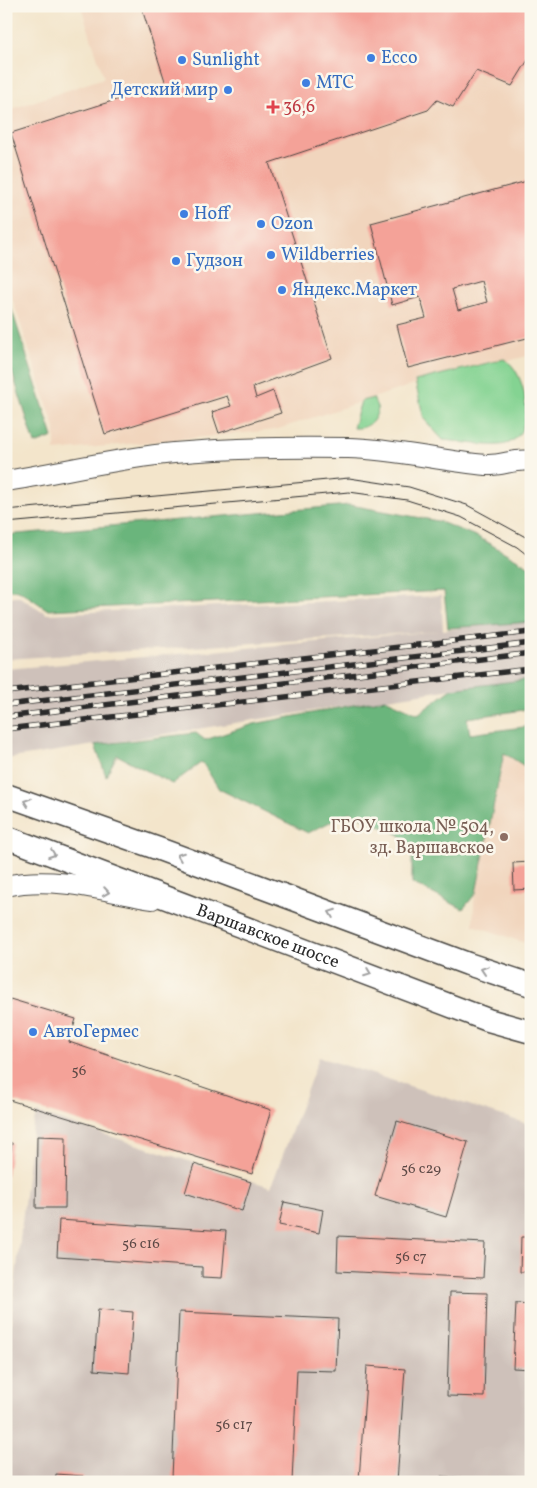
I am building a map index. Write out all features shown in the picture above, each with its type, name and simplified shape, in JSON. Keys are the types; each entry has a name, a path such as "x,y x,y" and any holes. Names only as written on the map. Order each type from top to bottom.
{"main road":[{"path":"6,480 173,454 215,451 348,448 406,452 488,465 526,460"},
{"path":"6,795 168,852 468,964 531,985"},
{"name":"Варшавское шоссе","path":"6,837 192,905 488,1020 531,1032"},
{"path":"6,886 22,882 58,883 192,905"}],"shaded area":[{"path":"81,6 531,6 531,355 409,386 275,430 55,451 55,428 6,280 6,111 104,78"},
{"path":"18,596 47,614 441,596 443,630 531,620 531,679 452,689 6,759 6,669 440,631 6,659 6,597"},
{"name":"ГБОУ школа № 504, зд. Варшавское","path":"531,745 531,945 473,925 482,749"},
{"path":"319,1057 531,1125 531,1482 6,1482 6,1365 33,1124 37,1113 271,1187"}],"green space":[{"path":"6,292 53,437 35,444 6,353"},
{"path":"504,359 512,365 523,387 526,414 518,436 503,445 443,440 424,419 415,381"},
{"path":"373,398 378,409 373,421 367,426 353,428 361,401"},
{"path":"350,505 438,521 478,537 530,567 531,622 448,628 444,591 48,610 19,590 6,590 6,535"},
{"path":"531,679 531,709 467,718 470,734 531,726 531,766 526,767 504,753 476,893 463,909 412,883 412,857 400,835 350,812 308,833 219,789 202,762 172,784 117,755 106,776 95,745 196,733 205,740 254,724 385,699 418,714 452,689"}],"building":[{"name":"Гудзон","path":"141,6 531,6 531,55 512,86 476,71 453,107 437,100 428,110 269,163 332,358 253,387 256,398 273,391 281,413 219,433 212,412 231,406 227,396 105,434 11,133 166,84"},
{"path":"531,180 531,337 408,368 397,325 426,318 420,297 392,305 371,223","holes":["481,281 487,302 458,310 452,289"]},
{"path":"531,862 531,889 514,890 513,863"},
{"path":"10,999 76,1019 69,1042 271,1110 252,1174 6,1099 6,1014"},
{"path":"397,1121 468,1142 446,1217 375,1196"},
{"path":"37,1136 66,1137 65,1208 36,1208"},
{"path":"6,1142 12,1143 7,1175 6,1175"},
{"path":"194,1164 251,1182 242,1211 185,1193"},
{"path":"284,1202 323,1210 319,1233 279,1225"},
{"path":"59,1220 226,1231 222,1278 202,1277 202,1267 57,1257"},
{"path":"338,1236 485,1243 483,1278 337,1271"},
{"path":"521,1237 531,1237 531,1272 520,1272"},
{"path":"450,1292 487,1293 484,1397 447,1396"},
{"path":"516,1303 531,1304 531,1369 513,1368"},
{"path":"98,1309 133,1312 129,1373 94,1370"},
{"path":"179,1312 338,1319 336,1371 297,1370 292,1482 172,1478"},
{"path":"367,1366 405,1369 397,1482 359,1480"},
{"path":"56,1474 83,1476 83,1482 55,1482"},
{"path":"441,1476 495,1480 495,1482 440,1482"}],"tram line":[{"path":"6,510 349,478 409,487 467,505 531,540"},
{"path":"6,523 349,492 407,500 461,517 517,547 531,558"}],"railway":[{"path":"6,692 531,632"},
{"path":"6,705 531,643"},
{"path":"6,717 531,653"},
{"path":"6,729 531,669"}],"place":[{"name":"Ecco","path":"371,58"},
{"name":"Sunlight","path":"182,60"},
{"name":"МТС","path":"306,83"},
{"name":"Детский мир","path":"228,90"},
{"name":"36,6","path":"273,107"},
{"name":"Hoff","path":"184,214"},
{"name":"Ozon","path":"261,224"},
{"name":"Wildberries","path":"271,255"},
{"name":"Гудзон","path":"176,261"},
{"name":"Яндекс.Маркет","path":"282,290"},
{"name":"ГБОУ школа № 504, зд. Варшавское","path":"504,837"},
{"name":"АвтоГермес","path":"33,1032"}]}
